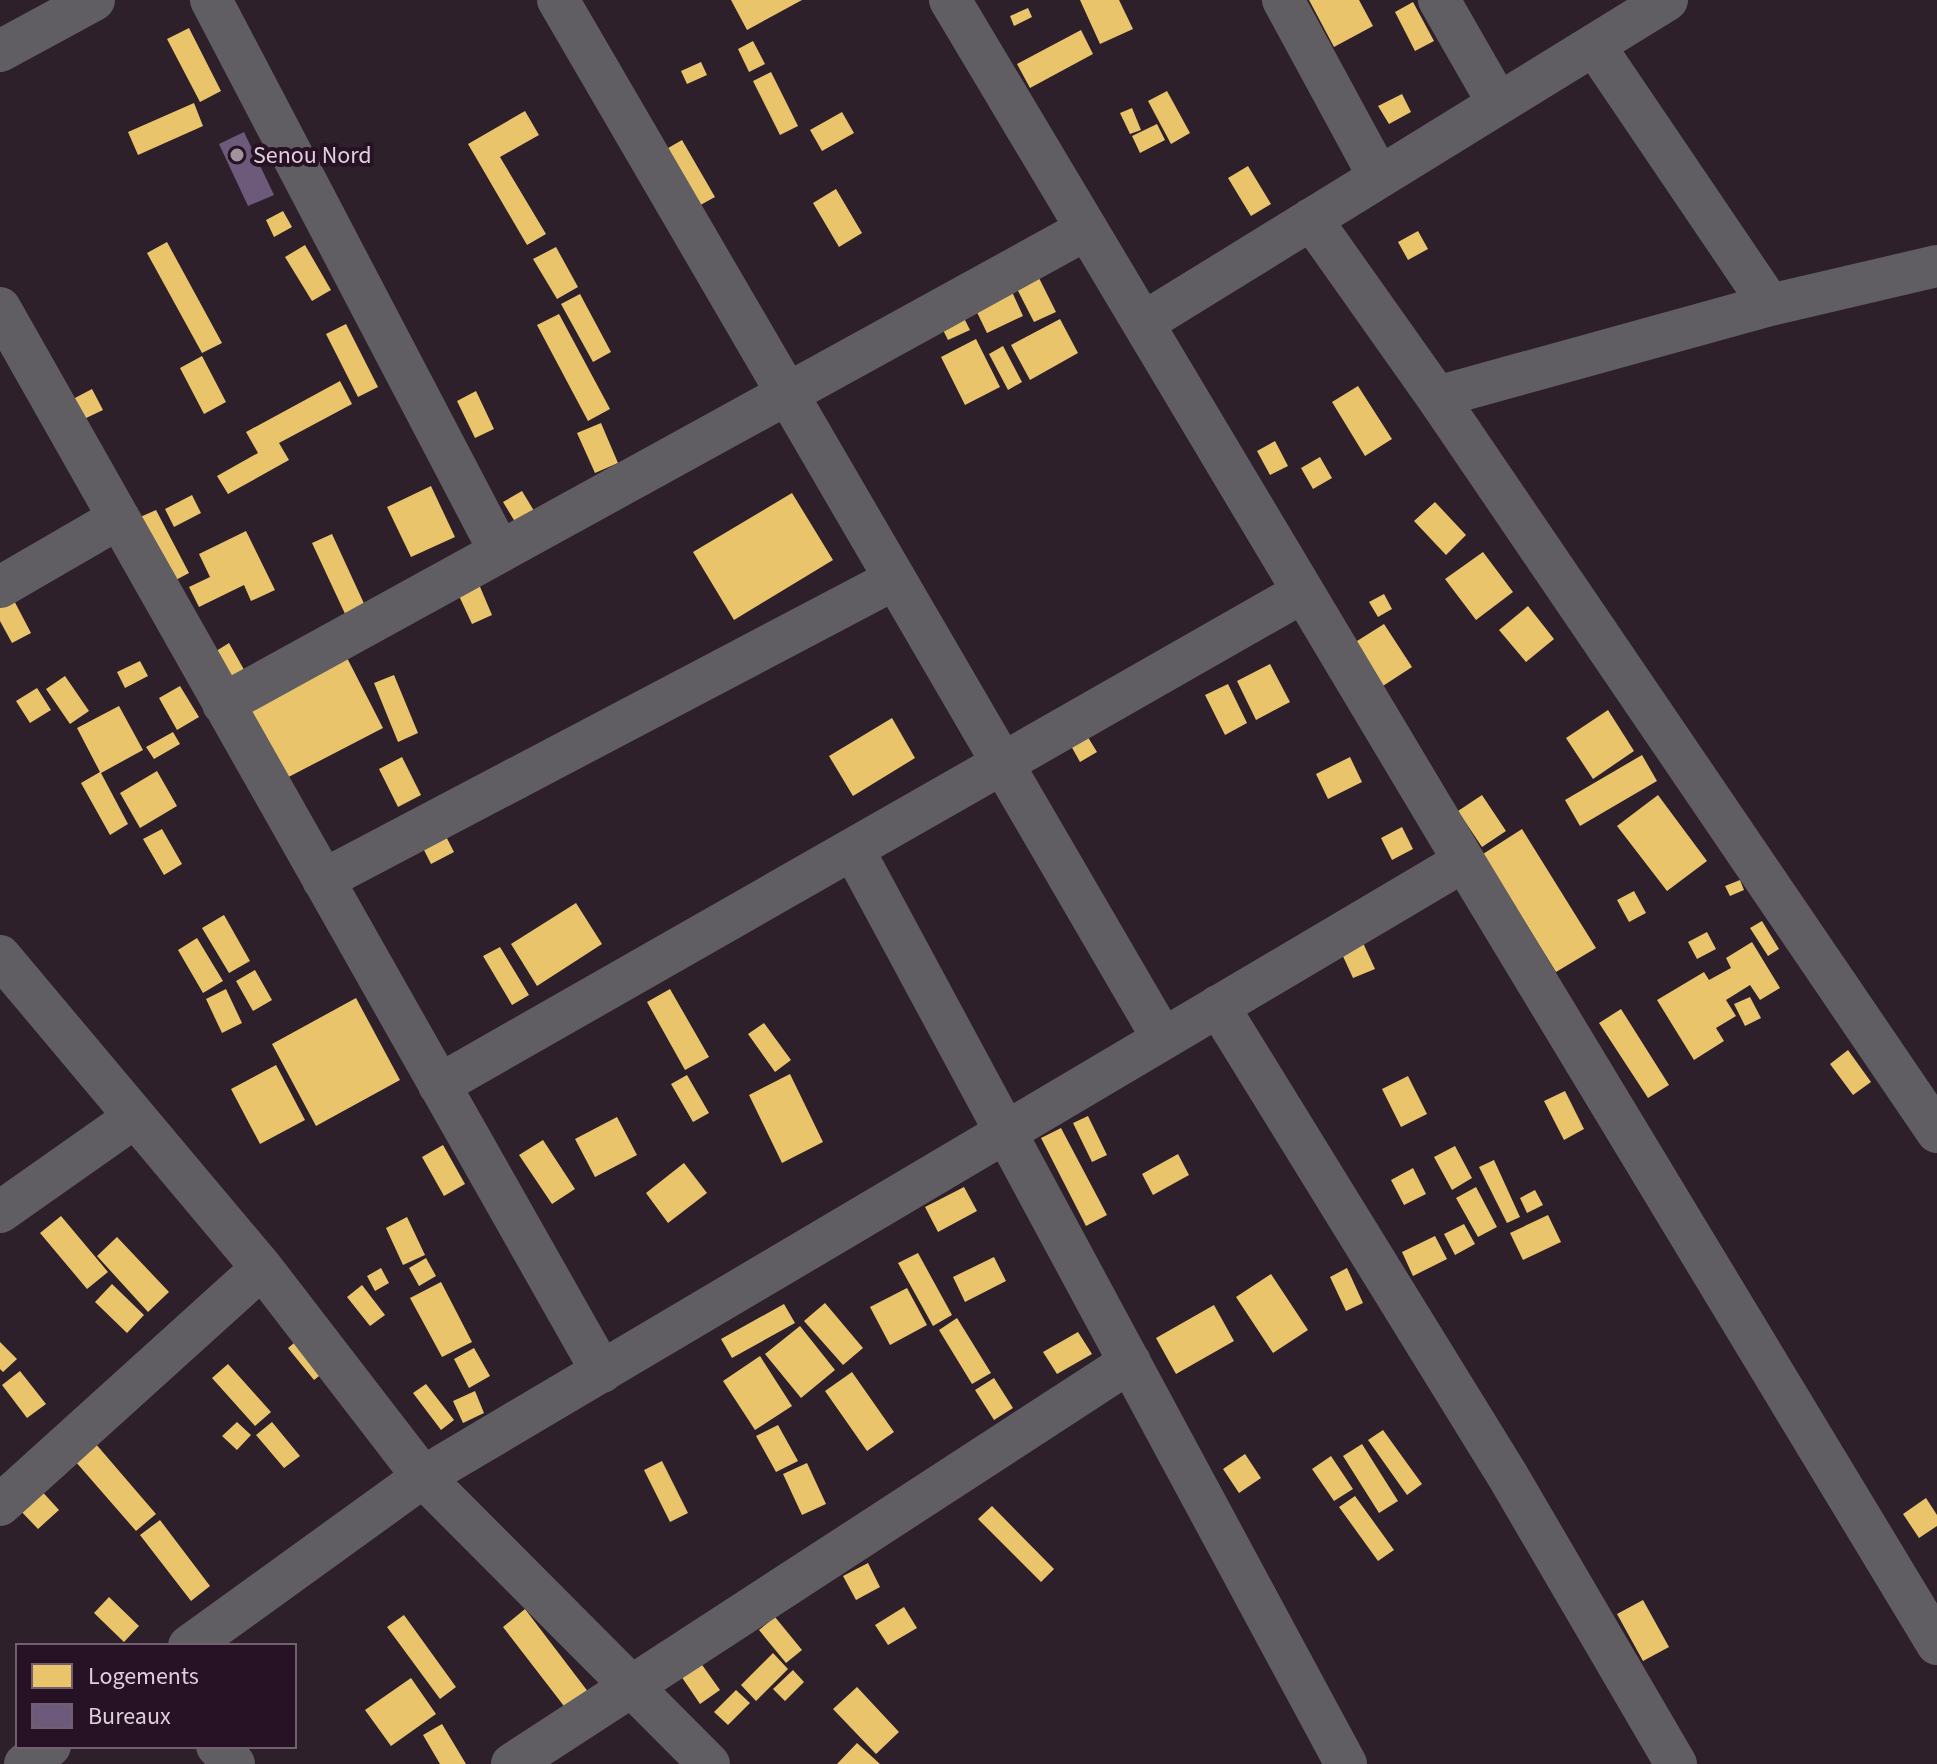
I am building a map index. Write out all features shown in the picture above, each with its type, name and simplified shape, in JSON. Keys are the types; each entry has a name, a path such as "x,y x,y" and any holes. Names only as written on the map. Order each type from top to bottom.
{"street":[{"path":"0,51 94,0"},
{"path":"211,0 500,552"},
{"path":"558,0 1163,1039"},
{"path":"950,0 1464,861 1937,1644"},
{"path":"1283,0 1379,177"},
{"path":"1439,0 1498,103"},
{"path":"1143,323 1667,0"},
{"path":"1594,45 1770,305"},
{"path":"1311,219 1437,397 1937,1132"},
{"path":"223,704 1087,229"},
{"path":"1437,397 1770,305 1937,266"},
{"path":"5,328 119,518 602,1372"},
{"path":"0,587 119,518"},
{"path":"323,880 895,579"},
{"path":"439,1085 1303,592"},
{"path":"853,849 1346,1764"},
{"path":"192,1644 423,1477 1464,861"},
{"path":"0,956 262,1268 423,1477 709,1764"},
{"path":"1218,1006 1509,1478 1676,1764"},
{"path":"0,1212 135,1117"},
{"path":"0,1505 262,1268"},
{"path":"512,1764 1130,1362"},
{"path":"25,1764 47,1748"},
{"path":"219,1748 234,1764"}],"building: Logements":[{"path":"731,0 802,0 747,30"},
{"path":"1080,0 1119,0 1133,29 1100,44"},
{"path":"1309,0 1359,0 1373,26 1334,47"},
{"path":"1413,2 1434,41 1415,51 1395,12"},
{"path":"1028,8 1032,17 1014,26 1010,16"},
{"path":"189,28 221,91 200,102 167,39"},
{"path":"1081,30 1093,54 1030,88 1017,64"},
{"path":"753,41 765,64 749,72 738,49"},
{"path":"701,62 707,75 687,84 681,71"},
{"path":"771,72 798,126 780,135 753,81"},
{"path":"1167,91 1190,133 1171,144 1148,101"},
{"path":"1402,94 1411,112 1389,124 1378,106"},
{"path":"194,103 203,126 138,155 128,132"},
{"path":"1132,108 1141,130 1130,134 1120,113"},
{"path":"525,111 539,135 500,157 546,234 527,245 468,144"},
{"path":"842,112 854,133 822,151 810,130"},
{"path":"1157,124 1165,140 1140,153 1132,136"},
{"path":"682,140 715,197 695,208 663,151"},
{"path":"1248,166 1271,204 1251,216 1228,178"},
{"path":"836,189 862,233 839,247 813,203"},
{"path":"283,211 292,227 274,237 266,220"},
{"path":"1418,231 1428,249 1408,260 1398,242"},
{"path":"167,242 222,343 202,353 147,253"},
{"path":"305,245 331,290 312,301 285,257"},
{"path":"556,247 578,287 557,299 533,259"},
{"path":"1036,272 1056,312 1034,322 1014,283"},
{"path":"1008,283 1023,316 987,333 971,300"},
{"path":"580,294 611,352 593,362 561,304"},
{"path":"960,310 970,330 948,340 938,320"},
{"path":"559,314 610,409 588,421 537,325"},
{"path":"1060,319 1078,353 1030,380 1011,345"},
{"path":"346,324 378,387 358,397 326,334"},
{"path":"976,339 1000,387 965,405 941,357"},
{"path":"1003,346 1022,382 1008,390 989,354"},
{"path":"202,356 226,402 204,414 180,368"},
{"path":"340,381 352,404 279,443 289,460 228,494 217,476 258,453 246,432"},
{"path":"1358,386 1392,439 1365,456 1332,402"},
{"path":"92,389 103,410 84,419 73,399"},
{"path":"476,391 494,429 475,438 457,401"},
{"path":"601,423 618,463 595,473 577,433"},
{"path":"1275,441 1288,466 1270,475 1257,451"},
{"path":"1320,457 1332,478 1313,489 1301,468"},
{"path":"431,486 455,537 411,557 387,507"},
{"path":"522,491 542,524 523,535 503,502"},
{"path":"792,493 833,560 734,620 693,552"},
{"path":"192,495 201,513 174,527 165,509"},
{"path":"1435,502 1466,535 1446,555 1414,521"},
{"path":"156,510 189,573 172,582 138,518"},
{"path":"246,531 275,590 251,601 244,585 199,607 189,587 210,577 199,554"},
{"path":"332,534 373,623 354,633 312,543"},
{"path":"1483,552 1513,592 1476,620 1445,579"},
{"path":"475,575 492,615 472,624 454,585"},
{"path":"9,591 31,633 12,643 0,621 0,596"},
{"path":"1384,594 1392,609 1378,617 1369,602"},
{"path":"1528,606 1554,639 1526,662 1499,630"},
{"path":"1384,624 1412,667 1366,697 1338,653"},
{"path":"229,643 256,691 232,704 205,658"},
{"path":"344,652 383,728 275,784 236,707"},
{"path":"140,661 148,676 125,688 117,672"},
{"path":"1270,664 1290,702 1256,720 1237,681"},
{"path":"394,675 418,733 398,742 374,683"},
{"path":"65,676 89,711 70,724 46,689"},
{"path":"1228,684 1247,723 1225,735 1205,695"},
{"path":"180,686 199,717 177,730 159,698"},
{"path":"37,688 51,710 30,723 16,701"},
{"path":"119,706 143,750 101,773 128,824 110,835 81,783 100,772 77,728"},
{"path":"1608,710 1634,751 1593,779 1566,738"},
{"path":"892,718 915,758 853,796 829,756"},
{"path":"173,732 180,744 154,759 146,747"},
{"path":"1086,734 1097,752 1080,762 1070,744"},
{"path":"1642,755 1657,781 1580,826 1565,800"},
{"path":"402,757 421,795 398,807 379,769"},
{"path":"1350,757 1362,782 1328,799 1316,774"},
{"path":"157,771 177,806 140,828 120,793"},
{"path":"1482,795 1506,831 1482,847 1458,811"},
{"path":"1658,795 1707,861 1667,891 1617,826"},
{"path":"435,815 454,852 431,864 412,826"},
{"path":"1402,827 1413,849 1392,860 1381,838"},
{"path":"162,829 182,864 164,875 143,839"},
{"path":"1522,829 1596,948 1556,972 1483,854"},
{"path":"1740,880 1744,890 1730,896 1725,886"},
{"path":"1634,891 1646,913 1629,922 1617,900"},
{"path":"576,903 602,944 537,986 511,944"},
{"path":"224,915 250,961 229,973 202,928"},
{"path":"1762,921 1779,949 1768,956 1750,928"},
{"path":"1707,932 1716,949 1697,959 1688,942"},
{"path":"197,938 223,981 203,993 178,950"},
{"path":"1752,942 1780,988 1760,1000 1750,985 1726,1000 1736,1016 1716,1028 1724,1041 1694,1060 1657,1000 1704,972 1709,980 1731,968 1726,958"},
{"path":"1363,943 1375,969 1353,978 1341,952"},
{"path":"500,947 529,995 512,1005 483,956"},
{"path":"255,970 272,1000 253,1011 236,981"},
{"path":"226,989 242,1023 222,1033 206,999"},
{"path":"670,989 709,1057 685,1070 647,1002"},
{"path":"1750,997 1761,1018 1745,1026 1734,1004"},
{"path":"356,998 400,1080 316,1126 272,1044"},
{"path":"1621,1009 1669,1085 1648,1098 1599,1023"},
{"path":"764,1023 791,1060 775,1072 748,1034"},
{"path":"1848,1050 1871,1082 1853,1095 1830,1064"},
{"path":"276,1065 305,1120 260,1144 231,1089"},
{"path":"790,1074 823,1142 782,1163 749,1095"},
{"path":"687,1075 709,1113 693,1122 671,1084"},
{"path":"1408,1076 1427,1114 1401,1127 1382,1089"},
{"path":"1565,1091 1584,1129 1564,1140 1544,1101"},
{"path":"1088,1116 1107,1155 1092,1162 1073,1123"},
{"path":"617,1117 637,1155 595,1177 575,1139"},
{"path":"1061,1128 1107,1215 1086,1226 1041,1138"},
{"path":"543,1140 575,1189 552,1204 519,1155"},
{"path":"443,1145 465,1184 444,1196 422,1157"},
{"path":"1455,1146 1472,1178 1452,1190 1434,1157"},
{"path":"1178,1154 1189,1175 1153,1195 1142,1174"},
{"path":"1494,1160 1520,1217 1507,1223 1479,1167"},
{"path":"684,1163 707,1193 668,1223 646,1193"},
{"path":"1413,1168 1426,1194 1404,1205 1391,1180"},
{"path":"964,1187 977,1211 938,1232 925,1207"},
{"path":"1476,1187 1497,1227 1478,1237 1456,1198"},
{"path":"1535,1190 1543,1205 1527,1213 1520,1198"},
{"path":"1548,1215 1561,1242 1523,1260 1510,1233"},
{"path":"61,1216 108,1272 87,1289 40,1233"},
{"path":"407,1217 425,1255 403,1265 386,1228"},
{"path":"1464,1224 1475,1244 1455,1255 1444,1234"},
{"path":"1435,1236 1447,1259 1413,1276 1402,1252"},
{"path":"117,1237 169,1292 148,1312 97,1256"},
{"path":"918,1253 952,1315 933,1326 898,1263"},
{"path":"994,1257 1006,1281 965,1302 953,1277"},
{"path":"426,1258 436,1276 419,1286 409,1268"},
{"path":"381,1268 389,1283 375,1291 367,1276"},
{"path":"1347,1268 1363,1303 1346,1311 1330,1277"},
{"path":"1271,1274 1308,1330 1273,1353 1236,1297"},
{"path":"441,1282 472,1342 442,1357 410,1298"},
{"path":"112,1284 144,1315 127,1333 95,1302"},
{"path":"362,1285 385,1315 370,1326 347,1297"},
{"path":"907,1288 927,1325 890,1345 870,1307"},
{"path":"825,1303 863,1348 843,1365 804,1321"},
{"path":"784,1304 795,1323 732,1358 721,1339"},
{"path":"1214,1305 1234,1341 1176,1374 1156,1338"},
{"path":"957,1318 991,1373 972,1384 939,1330"},
{"path":"800,1326 835,1370 801,1398 765,1354"},
{"path":"1078,1332 1092,1354 1057,1374 1043,1352"},
{"path":"306,1333 333,1365 314,1380 288,1348"},
{"path":"0,1342 17,1359 3,1372 0,1369"},
{"path":"474,1348 490,1376 469,1388 454,1359"},
{"path":"760,1356 792,1406 755,1430 723,1381"},
{"path":"228,1364 271,1412 255,1426 212,1378"},
{"path":"20,1371 46,1404 27,1418 2,1385"},
{"path":"852,1372 894,1432 867,1451 825,1391"},
{"path":"994,1378 1013,1408 994,1420 975,1390"},
{"path":"426,1384 454,1420 441,1430 413,1393"},
{"path":"475,1391 484,1413 463,1423 453,1401"},
{"path":"237,1422 251,1435 237,1450 222,1436"},
{"path":"272,1422 300,1456 284,1468 256,1435"},
{"path":"778,1425 798,1461 776,1472 756,1436"},
{"path":"1383,1430 1422,1484 1407,1495 1368,1440"},
{"path":"95,1443 156,1514 136,1531 75,1461"},
{"path":"1362,1444 1398,1501 1379,1513 1343,1456"},
{"path":"1245,1454 1261,1478 1239,1493 1223,1469"},
{"path":"1331,1456 1353,1489 1334,1501 1312,1469"},
{"path":"662,1461 688,1513 670,1522 644,1470"},
{"path":"807,1463 826,1504 802,1515 783,1474"},
{"path":"38,1487 59,1510 38,1529 17,1507"},
{"path":"1355,1496 1394,1550 1378,1561 1339,1507"},
{"path":"1926,1498 1937,1515 1937,1526 1919,1538 1903,1514"},
{"path":"992,1506 1054,1569 1041,1582 978,1519"},
{"path":"160,1520 210,1586 191,1601 140,1535"},
{"path":"868,1563 880,1587 856,1600 843,1576"},
{"path":"109,1597 139,1626 124,1642 94,1613"},
{"path":"1643,1600 1669,1647 1643,1661 1617,1614"},
{"path":"904,1607 917,1628 888,1645 875,1625"},
{"path":"525,1609 589,1693 567,1710 503,1627"},
{"path":"404,1615 456,1687 440,1699 387,1627"},
{"path":"775,1617 802,1650 786,1663 759,1630"},
{"path":"773,1653 788,1669 756,1701 741,1685"},
{"path":"700,1662 720,1690 700,1704 681,1676"},
{"path":"793,1670 804,1682 785,1701 773,1689"},
{"path":"411,1678 436,1714 391,1746 365,1710"},
{"path":"857,1687 899,1732 876,1754 833,1709"},
{"path":"736,1690 750,1703 728,1725 714,1712"},
{"path":"442,1724 466,1764 440,1764 423,1735"},
{"path":"857,1743 880,1764 837,1764"}],"building: Bureaux":[{"path":"244,132 274,195 248,206 219,144"}],"place":[{"name":"Senou Nord","path":"237,155"}]}
